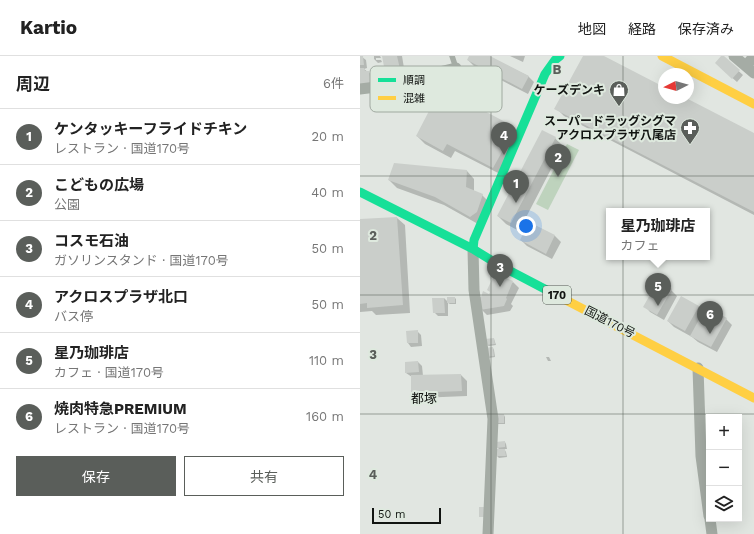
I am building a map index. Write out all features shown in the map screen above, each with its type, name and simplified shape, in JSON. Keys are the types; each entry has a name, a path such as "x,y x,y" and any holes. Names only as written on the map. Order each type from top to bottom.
{"main road":[{"path":"473,245 545,74 555,60 560,56"},
{"path":"662,56 754,104"},
{"name":"国道170号","path":"360,192 473,245 485,246"},
{"name":"国道170号","path":"416,210 473,245 506,268 754,398"}],"street":[{"path":"734,56 750,70 754,56"},
{"path":"360,89 370,88"},
{"path":"473,245 474,290 493,419 488,534"},
{"path":"698,368 701,456 706,494"},
{"path":"710,522 712,534"}],"lane":[{"path":"452,56 455,66"}],"green space":[{"path":"567,144 579,150 548,210 536,204"}],"building":[{"path":"360,56 363,56 364,65 360,65"},
{"path":"382,56 397,56 399,66 384,66"},
{"path":"469,56 490,56 529,76 522,89 502,78 502,66 478,66 467,60"},
{"path":"583,56 604,56 658,84 658,104 694,104 694,102 754,133 754,212 554,109"},
{"path":"721,56 724,56 740,70 732,79 715,63"},
{"path":"360,68 364,68 365,71 369,71 370,83 360,84"},
{"path":"428,112 486,112 511,125 499,147 503,150 493,168 447,144 443,151 416,136"},
{"path":"542,130 556,137 511,223 497,216"},
{"path":"394,163 467,170 466,187 483,194 477,212 470,217 435,197 388,180"},
{"path":"397,217 403,305 367,308 367,303 360,304 360,219"},
{"path":"529,222 555,235 546,254 520,240"},
{"path":"495,273 513,281 506,298 507,299 504,306 480,310 478,297 481,297 483,291 489,294 490,292 487,290"},
{"path":"658,281 672,289 657,315 643,307"},
{"path":"681,296 699,306 685,331 667,321"},
{"path":"447,297 455,297 455,303 447,303"},
{"path":"432,298 444,298 445,313 433,313"},
{"path":"706,307 727,318 711,347 690,336"},
{"path":"418,330 418,343 407,343 406,331"},
{"path":"494,338 495,344 486,345 485,339"},
{"path":"493,347 494,356 486,357 484,348"},
{"path":"418,361 419,372 405,373 405,362"},
{"path":"461,374 462,391 411,393 411,375"},
{"path":"495,414 504,414 504,423 495,423"},
{"path":"505,441 505,447 496,448 496,442"},
{"path":"496,449 505,449 506,456 496,456"},
{"path":"479,507 484,507 484,517 479,517"}],"traffic: fast":[{"path":"473,249 474,240 545,74 555,60 560,56"},
{"path":"360,192 473,249 499,265 560,297"}],"traffic: slow":[{"path":"662,56 754,104"},
{"path":"560,297 754,398"}],"place":[{"name":"ケーズデンキ","path":"619,107"},
{"name":"スーパードラッグシグマ アクロスプラザ八尾店","path":"690,145"},
{"name":"アクロスプラザ北口","path":"504,155"},
{"name":"こどもの広場","path":"558,177"},
{"name":"ケンタッキーフライドチキン","path":"516,203"},
{"name":"コスモ石油","path":"500,287"},
{"name":"星乃珈琲店","path":"658,306"},
{"name":"焼肉特急PREMIUM","path":"710,334"}],"district":[{"name":"都塚","path":"424,398"}]}
